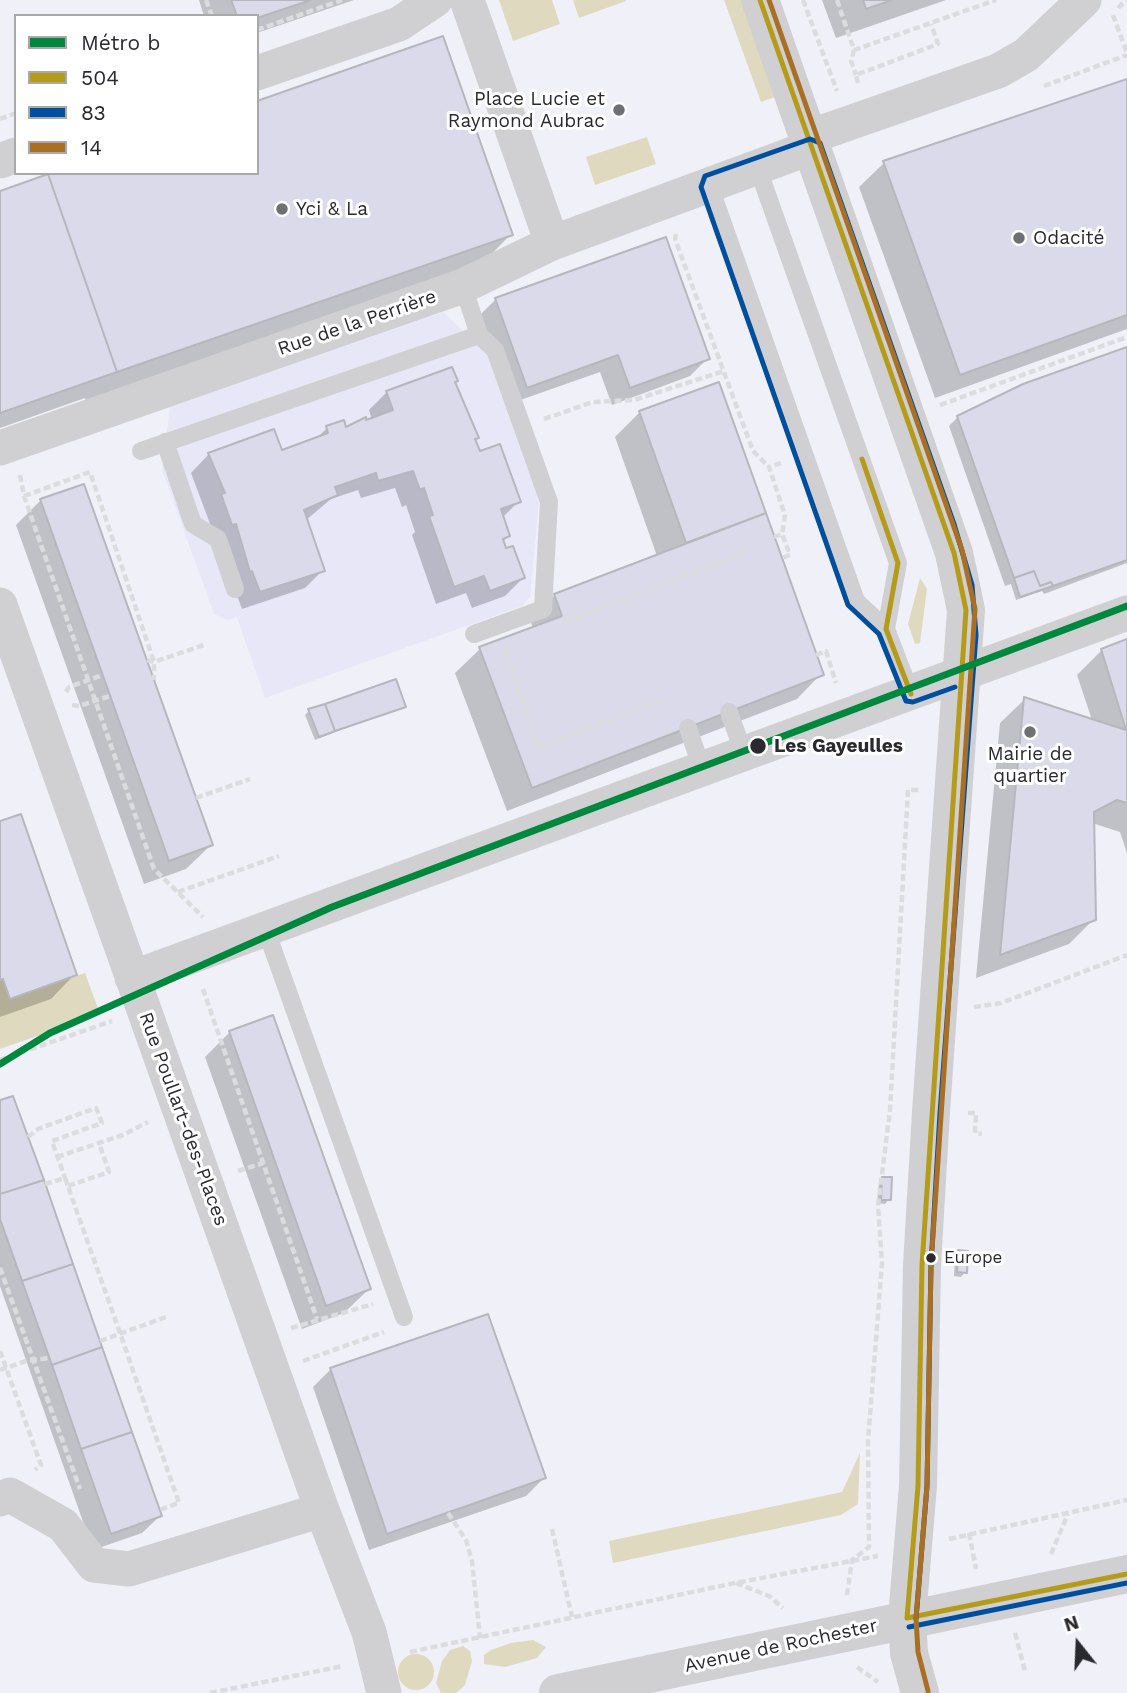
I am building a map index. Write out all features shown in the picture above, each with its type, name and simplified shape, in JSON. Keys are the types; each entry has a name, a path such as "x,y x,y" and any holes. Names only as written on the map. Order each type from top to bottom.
{"street":[{"path":"259,72 399,24 435,0"},
{"path":"467,0 552,243"},
{"path":"760,0 954,553 966,610 964,674 922,1265 918,1486 907,1618 909,1653 920,1693"},
{"path":"709,184 810,142 998,71 1098,7"},
{"name":"Rue de la Perrière","path":"0,448 463,286 552,243 709,184"},
{"name":"Rue Poullart-des-Places","path":"0,605 372,1646 384,1693"},
{"path":"138,994 266,930 1127,613"},
{"path":"5,1497 63,1525 94,1566 129,1569 322,1510"},
{"name":"Avenue de Rochester","path":"558,1693 1127,1574"}],"lane":[{"path":"757,166 898,563 886,629"},
{"path":"709,184 856,601 886,629 911,694"},
{"path":"463,286 479,334 495,350 549,502 543,609 474,634"},
{"path":"141,451 479,334"},
{"path":"165,442 193,524 218,540 235,589"},
{"path":"729,712 744,754"},
{"path":"688,728 702,769"},
{"path":"266,930 398,1297 399,1323"}],"path":[{"path":"259,29 342,0"},
{"path":"837,0 854,50 851,61 859,85"},
{"path":"854,50 996,0"},
{"path":"1098,7 1127,53"},
{"path":"856,75 938,44 931,24"},
{"path":"678,223 675,239 753,451 769,467"},
{"path":"540,420 593,402 634,400 724,372"},
{"path":"24,496 90,471 154,662 154,680"},
{"path":"20,477 24,496 154,869 205,919"},
{"path":"774,537 782,534 790,555 782,558"},
{"path":"556,625 744,554 742,545"},
{"path":"147,660 154,662 204,645"},
{"path":"504,645 538,748 665,699"},
{"path":"60,702 69,687 103,675"},
{"path":"69,704 79,706 110,696"},
{"path":"196,798 250,779"},
{"path":"844,1606 852,1560 869,1547 868,1441 882,1263 878,1206 890,1110 908,790 955,793"},
{"path":"177,892 279,856"},
{"path":"939,1012 1001,1003 1127,956"},
{"path":"204,989 317,1319"},
{"path":"0,1060 138,994"},
{"path":"28,1136 38,1129 96,1108 102,1123 52,1141 179,1503 159,1510"},
{"path":"58,1157 99,1143 156,1118"},
{"path":"68,1186 109,1172 99,1143"},
{"path":"256,1165 264,1163"},
{"path":"45,1184 65,1178"},
{"path":"0,1268 80,1489"},
{"path":"288,1329 398,1297"},
{"path":"100,1340 166,1317"},
{"path":"302,1361 399,1323"},
{"path":"0,1351 3,1369 41,1465 5,1497"},
{"path":"3,1369 49,1358"},
{"path":"938,1543 969,1532 1127,1500"},
{"path":"447,1513 466,1540 472,1561 480,1637"},
{"path":"552,1529 572,1617"},
{"path":"969,1532 977,1577"},
{"path":"210,1693 372,1646 480,1637 735,1583 887,1555"},
{"path":"1015,1632 1025,1671"},
{"path":"856,1667 878,1681"}],"shaded area":[{"path":"499,0 552,0 560,24 513,41"},
{"path":"573,0 626,0 626,1 579,18"},
{"path":"724,0 743,0 778,96 761,102"},
{"path":"647,137 656,164 595,185 586,157"},
{"path":"443,312 486,352 539,501 530,597 522,606 265,698 237,617 227,620 214,614 162,469 170,407"},
{"path":"920,578 927,589 920,643 915,644 908,624"},
{"path":"85,973 100,1014 0,1049 0,981 3,979 10,999"},
{"path":"860,1453 858,1504 841,1515 613,1563 609,1541 842,1492"},
{"path":"533,1640 546,1647 537,1658 505,1667 484,1664 484,1655 491,1650 511,1643"},
{"path":"463,1646 470,1651 472,1661 465,1685 456,1693 441,1693 436,1683 442,1661 450,1650"},
{"path":"416,1654 428,1660 434,1672 428,1684 416,1690 404,1684 398,1672 404,1660"}],"building":[{"path":"231,0 311,0 259,17 259,14 236,14"},
{"path":"863,0 892,0 866,9"},
{"name":"Yci & La","path":"443,36 513,235 117,372 48,175 259,175 259,100"},
{"name":"Odacité","path":"1127,79 1127,315 960,375 883,161"},
{"path":"48,175 117,372 0,413 0,191"},
{"path":"666,237 710,359 630,388 618,355 527,388 495,298"},
{"path":"1127,347 1127,560 1053,586 1051,582 1040,586 1034,571 1014,578 957,416 1023,384"},
{"path":"452,367 458,381 455,382 479,438 475,439 480,451 500,444 521,502 501,509 510,536 503,539 506,548 513,546 525,578 490,591 484,576 454,587 429,516 433,515 424,488 420,490 413,471 378,481 376,473 335,487 338,495 304,510 325,571 260,592 252,571 250,572 236,524 232,525 221,494 225,493 208,453 274,429 282,450 328,433 326,426 344,420 346,427 366,417 366,420 393,410 386,391"},
{"path":"719,382 766,513 686,543 639,411"},
{"path":"84,484 213,845 169,861 40,499"},
{"path":"766,513 824,675 532,788 479,647 562,616 554,594"},
{"path":"1034,571 1040,586 1051,582 1053,586 1020,597 1014,578"},
{"path":"1127,639 1127,803 1117,800 1094,812 1096,920 1000,955 1024,697 1126,730 1101,649"},
{"path":"396,679 406,707 335,731 325,704"},
{"path":"325,704 335,731 319,737 308,709"},
{"path":"21,814 77,975 10,999 3,979 0,980 0,821"},
{"path":"273,1015 371,1289 326,1306 229,1031"},
{"path":"13,1096 44,1180 0,1194 0,1100"},
{"path":"882,1177 892,1177 891,1200 881,1200"},
{"path":"44,1180 73,1264 22,1281 0,1219 0,1194"},
{"name":"Europe","path":"958,1250 968,1251 967,1273 957,1272"},
{"path":"73,1264 102,1347 52,1365 22,1281"},
{"path":"488,1314 546,1478 387,1534 330,1368"},
{"path":"102,1347 132,1432 81,1449 52,1365"},
{"path":"132,1432 162,1516 111,1534 81,1449"}],"metro line":[{"name":"b","path":"0,1064 50,1033 332,907 1127,606"}],"transit line":[{"name":"504","path":"760,0 954,553 966,610 922,1265 918,1486 907,1618"},
{"name":"14","path":"769,0 962,550 975,609 931,1265 927,1486 916,1618 918,1652 928,1691"},
{"name":"83","path":"916,1619 927,1486 931,1265 940,1113 976,635 972,585 954,524 820,143 810,139 705,176 701,187 848,605 879,634 906,701 913,702 955,687"},
{"name":"504","path":"862,459 898,563 886,629 911,694"},
{"name":"504","path":"907,1618 1127,1574"},
{"name":"83","path":"909,1627 1127,1583"}],"place":[{"name":"Place Lucie et Raymond Aubrac","path":"619,110"},
{"name":"Yci & La","path":"282,209"},
{"name":"Odacité","path":"1019,238"},
{"name":"Mairie de quartier","path":"1030,732"},
{"name":"Les Gayeulles","path":"758,746"},
{"name":"Europe","path":"931,1258"}]}
